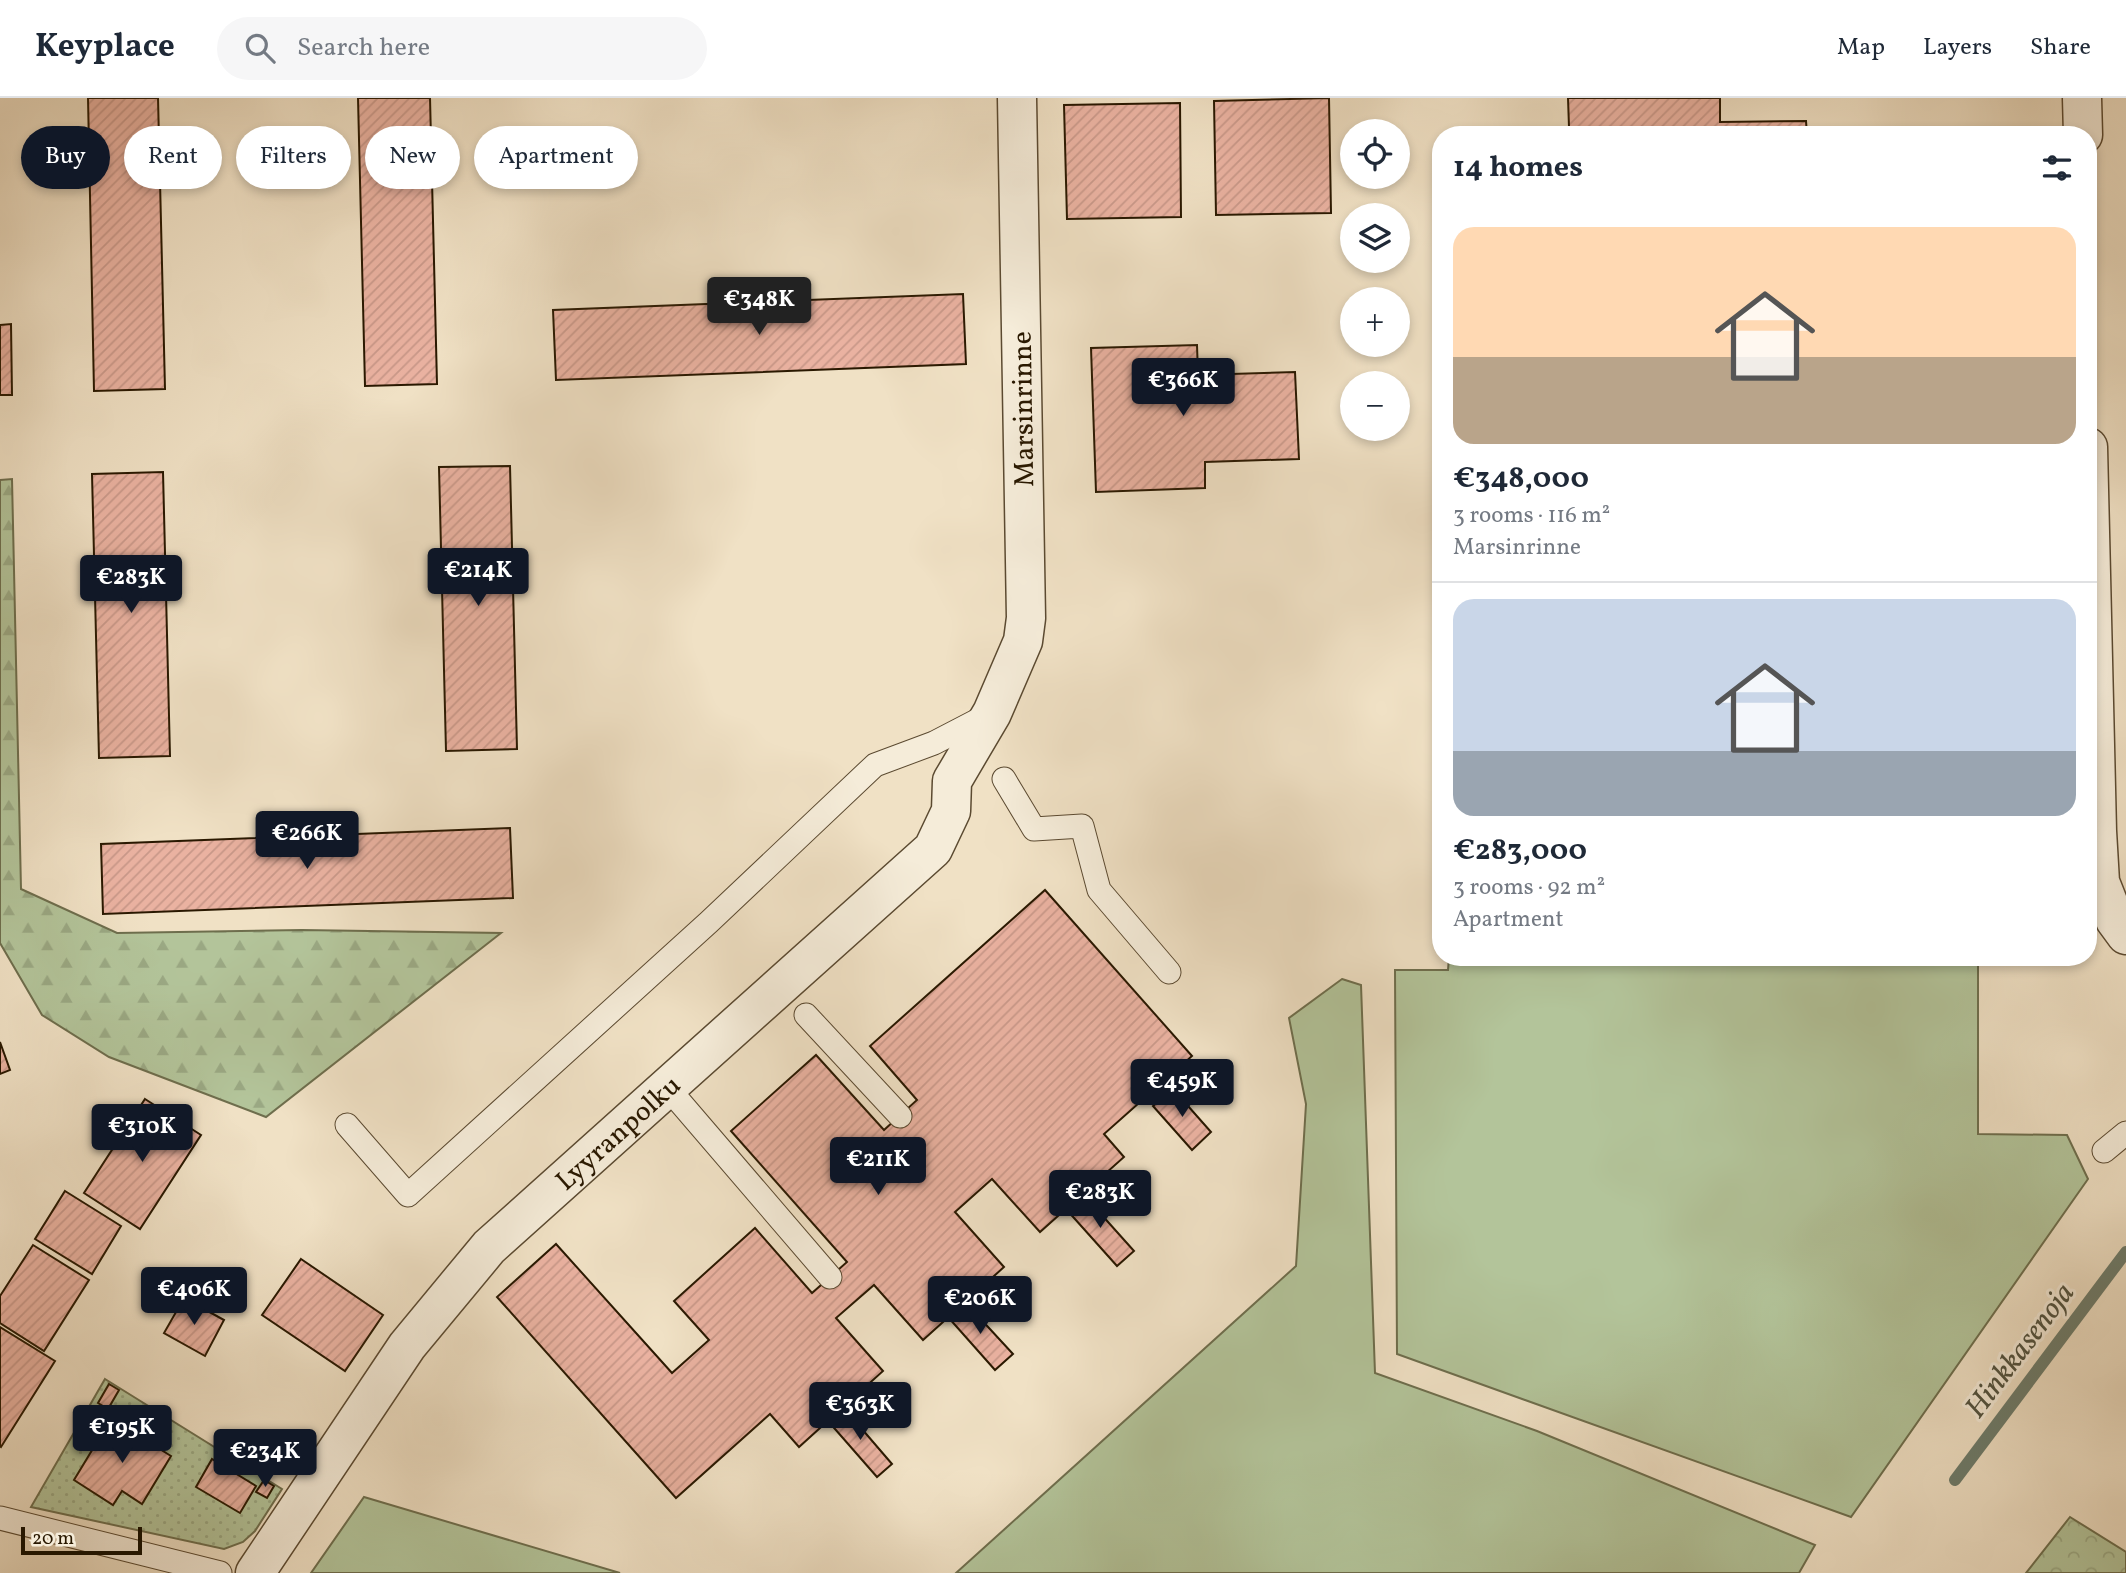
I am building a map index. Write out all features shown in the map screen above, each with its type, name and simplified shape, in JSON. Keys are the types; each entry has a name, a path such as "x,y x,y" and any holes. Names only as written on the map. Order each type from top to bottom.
{"street":[{"name":"Marsinrinne","path":"992,713 1023,642 1026,618 1017,98"},
{"path":"2082,98 2082,126"},
{"name":"Lyyranpolku","path":"255,1573 407,1346 489,1247 933,849 951,811 952,781 992,713"},
{"path":"2097,831 2100,882 2115,920 2126,935"}],"lane":[{"path":"347,1125 408,1195 709,922 875,765 934,743 992,713"},
{"path":"1003,779 1034,829 1082,826 1100,890 1169,972"},
{"path":"806,1015 900,1116"},
{"path":"667,1087 831,1277"},
{"path":"2104,1151 2126,1133"},
{"path":"0,1518 220,1573"}],"green space":[{"path":"12,479 21,889 117,933 302,930 501,933 266,1117 109,1057 42,1015 0,943 0,480"},
{"path":"1448,966 1978,966 1978,1134 2067,1135 2088,1179 1851,1517 1397,1354 1395,970 1448,970"},
{"path":"1342,979 1361,985 1375,1373 1537,1431 1815,1545 1799,1573 956,1573 1296,1266 1306,1104 1289,1018"},
{"path":"105,1379 282,1489 255,1531 243,1542 224,1549 31,1507"},
{"path":"364,1497 620,1573 311,1573"},
{"path":"2070,1517 2126,1552 2126,1573 2026,1573"}],"building":[{"path":"88,98 158,98 159,126 124,126 124,189 160,189 165,389 94,391 90,189 110,189 110,126 89,126"},
{"path":"358,98 430,98 431,126 365,126 365,189 432,189 437,384 365,386"},
{"path":"1329,98 1331,213 1216,215 1214,101"},
{"path":"1568,98 1720,98 1720,122 1806,121 1806,126 1569,126"},
{"path":"1180,103 1181,217 1067,219 1064,105"},
{"path":"963,294 966,364 556,380 553,310"},
{"path":"11,324 12,395 0,395 0,325"},
{"path":"1197,345 1198,375 1295,372 1299,459 1205,462 1205,488 1096,492 1091,348"},
{"path":"510,466 517,749 446,751 439,467"},
{"path":"163,472 170,756 99,758 92,474"},
{"path":"510,828 513,898 103,914 101,844"},
{"path":"1045,890 1192,1056 1104,1134 1124,1157 1040,1232 992,1179 955,1212 1004,1267 923,1340 874,1285 836,1318 883,1371 799,1447 770,1414 676,1498 497,1297 556,1244 672,1373 709,1340 674,1301 755,1228 812,1293 847,1262 731,1131 816,1055 884,1130 917,1100 870,1046"},
{"path":"0,1042 10,1070 0,1074"},
{"path":"1173,1089 1211,1132 1192,1150 1153,1106"},
{"path":"145,1099 201,1135 140,1229 84,1193"},
{"path":"65,1191 121,1226 92,1274 35,1239"},
{"path":"1083,1194 1134,1251 1117,1266 1066,1209"},
{"path":"33,1245 89,1280 44,1351 0,1323 0,1296"},
{"path":"301,1259 383,1315 345,1371 262,1315"},
{"path":"184,1298 224,1320 205,1356 164,1333"},
{"path":"965,1302 1013,1354 995,1370 948,1317"},
{"path":"0,1327 55,1361 1,1447 0,1446"},
{"path":"109,1384 119,1390 108,1409 98,1403"},
{"path":"843,1407 892,1464 877,1477 828,1421"},
{"path":"111,1419 171,1456 142,1504 122,1491 113,1505 74,1480"},
{"path":"212,1459 256,1486 240,1513 196,1487"},
{"path":"264,1480 274,1486 267,1498 256,1492"}],"waterway":[{"name":"Hinkkasenoja","path":"1955,1480 2126,1252"}]}
